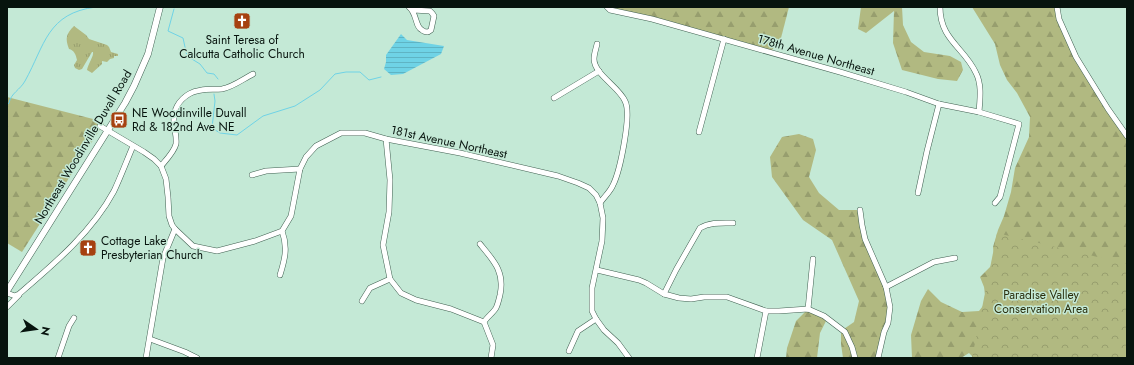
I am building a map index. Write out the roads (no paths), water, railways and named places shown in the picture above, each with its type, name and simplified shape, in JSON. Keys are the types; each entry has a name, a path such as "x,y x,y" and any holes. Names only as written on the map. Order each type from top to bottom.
{"main road":[{"name":"Northeast Woodinville Duvall Road","path":"7,292 128,97 143,68 154,35 160,7"}],"street":[{"name":"178th Avenue Northeast","path":"607,7 610,10 652,19 840,72 906,92 939,104 979,112 1019,124 1000,197 995,203"},
{"path":"940,7 940,18 948,36 952,43 970,62 977,74 981,95 979,112"},
{"path":"1057,7 1059,19 1076,57 1108,109 1127,136"},
{"path":"411,9 430,11 432,13 434,16 431,30 428,32 418,28 411,9"},
{"path":"699,132 724,39"},
{"path":"597,44 594,59 599,71 622,95 626,102 627,114 624,148 617,176 612,187 600,203 603,218 603,230 597,270 592,288 592,311 596,319 629,358"},
{"path":"554,98 599,71"},
{"path":"161,166 174,148 176,137 174,122 178,104 191,93 199,90 230,86 253,74"},
{"path":"918,193 939,104"},
{"path":"100,126 154,159 161,166 166,179 169,216 172,225 193,246 217,251 255,241 282,231 291,216 300,169 266,171 252,175"},
{"name":"181st Avenue Northeast","path":"300,169 306,157 316,146 340,133 365,133 386,139 460,153 558,176 589,188 596,195 600,203"},
{"path":"386,139 390,180 389,212 383,245 390,279 401,293 416,300 451,309 484,322 493,345 491,358"},
{"path":"7,307 81,236 93,221 114,190 133,146"},
{"path":"860,210 865,240 886,287 890,307 888,323 884,332 878,358"},
{"path":"664,294 700,228 712,223 733,223"},
{"path":"146,358 163,258 175,229"},
{"path":"280,275 286,248 282,231"},
{"path":"480,244 497,266 502,286 500,299 496,308 484,322"},
{"path":"886,287 934,262 955,258"},
{"path":"808,309 813,259"},
{"path":"597,270 639,280 664,294 678,298 692,299 709,296 727,297 766,311 808,309 824,316 845,332 851,343 855,358"},
{"path":"362,301 370,288 390,279"},
{"path":"7,292 12,295 19,294"},
{"path":"757,358 766,311"},
{"path":"58,358 69,326 74,318"},
{"path":"569,351 578,331 596,319"},
{"path":"150,339 197,358"}],"water":[{"path":"401,34 407,40 444,46 441,54 403,74 391,75 384,69 386,55"}],"waterway":[{"path":"7,105 25,81 43,43 57,24 67,16 80,10 96,7"},
{"path":"174,9 168,31 183,38 187,56 200,64 207,73 214,74 218,79"},
{"path":"214,94 215,101 212,128 220,133 237,135 263,116 295,106 320,90 335,74 360,72 369,80 381,77"}],"place":[{"name":"Saint Teresa of Calcutta Catholic Church","path":"242,21"},
{"name":"NE Woodinville Duvall Rd & 182nd Ave NE","path":"119,120"},
{"name":"Cottage Lake Presbyterian Church","path":"88,248"}],"park label":[{"name":"Paradise Valley Conservation Area","path":"1041,302"}]}
